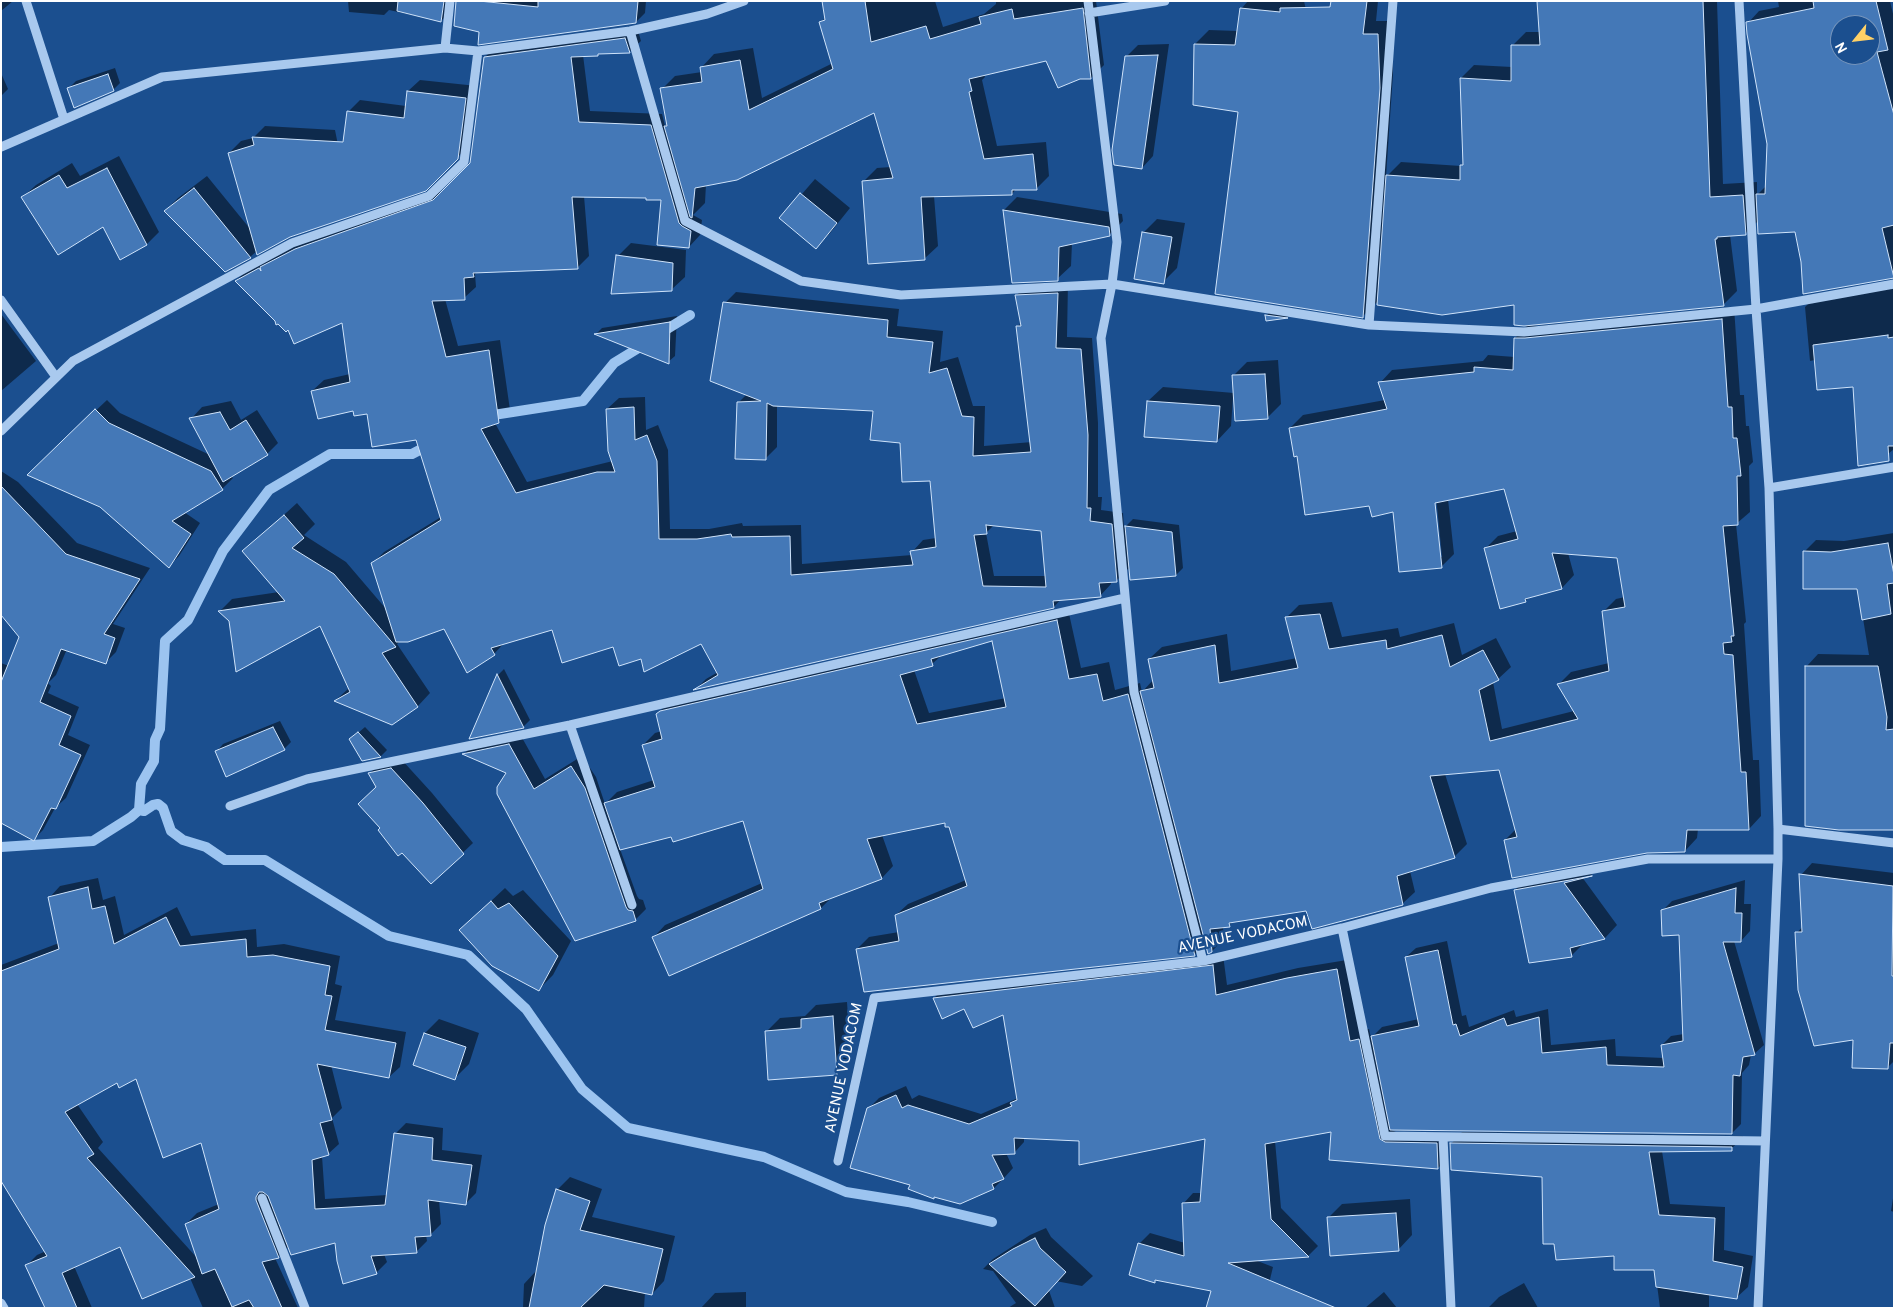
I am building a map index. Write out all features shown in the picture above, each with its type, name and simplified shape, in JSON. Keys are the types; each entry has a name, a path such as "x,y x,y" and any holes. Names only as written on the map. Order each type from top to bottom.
{"street":[{"path":"26,1 64,119"},
{"path":"445,48 450,1"},
{"path":"1,147 162,77 445,48 478,51 630,31 707,14 744,1"},
{"path":"1088,1 1117,242 1112,284 1101,338 1134,692 1203,961"},
{"path":"1088,13 1165,1"},
{"path":"1369,325 1393,1"},
{"path":"1739,1 1756,309 1769,488 1778,830 1758,1308"},
{"path":"630,31 685,221 801,281 901,295 1112,284 1369,325 1524,332 1756,309 1894,284"},
{"path":"1,431 73,361 292,243 429,196 464,162 478,51"},
{"path":"1,300 56,377"},
{"path":"1769,488 1894,467"},
{"path":"230,806 308,779 570,725 1125,598"},
{"path":"570,725 632,905"},
{"path":"1778,830 1894,843"},
{"name":"AVENUE VODACOM","path":"838,1161 874,998 1203,961 1342,928 1491,888 1648,859 1778,859"},
{"path":"1342,928 1385,1136 1765,1141"},
{"path":"1443,1137 1451,1308"},
{"path":"262,1198 305,1308"},
{"path":"1,1303 4,1308"}],"building":[{"path":"398,1 444,1 441,22 397,11"},
{"path":"456,1 479,1 538,7 538,1 638,1 636,23 478,45 479,32 454,26"},
{"path":"822,1 865,1 871,42 926,26 930,39 981,24 979,17 1012,9 1014,19 1083,8 1091,79 1080,79 1058,88 1046,61 969,79 972,91 969,92 984,159 1033,154 1037,190 1012,190 1012,195 921,197 925,260 868,264 862,181 893,178 874,113 737,180 695,188 692,218 690,217 664,126 667,126 660,88 702,82 700,67 740,60 749,110 833,69 819,22 825,20"},
{"path":"1331,1 1367,1 1363,34 1378,34 1380,88 1363,318 1215,294 1238,112 1193,105 1194,44 1235,45 1240,8 1280,12 1280,8 1330,7"},
{"path":"1537,1 1703,1 1710,197 1743,195 1746,235 1717,237 1715,239 1724,306 1524,326 1514,325 1514,305 1442,315 1377,305 1386,175 1460,180 1460,165 1463,165 1460,78 1511,81 1511,45 1540,45"},
{"path":"1813,1 1876,1 1879,15 1830,15 1830,65 1880,65 1880,63 1894,115 1894,225 1882,228 1894,278 1803,294 1801,262 1795,232 1758,234 1756,194 1765,194 1767,144 1746,22 1814,8"},
{"path":"1880,17 1888,50 1880,51"},
{"path":"625,38 630,53 571,57 579,122 651,125 679,223 691,231 689,248 657,245 661,200 572,197 578,269 473,273 474,277 464,278 465,300 432,301 446,357 489,350 499,423 481,429 516,493 597,472 615,472 608,451 606,409 634,407 635,440 647,435 657,461 659,539 697,539 731,534 732,537 790,536 791,575 913,565 910,551 936,547 930,481 902,482 900,443 870,440 873,411 773,406 767,403 766,460 735,459 737,402 761,401 710,381 723,302 888,320 887,337 933,342 929,373 947,368 962,416 974,417 973,456 1031,452 1016,326 1021,326 1015,295 1058,293 1056,348 1081,349 1088,435 1087,508 1091,508 1090,521 1112,524 1117,582 1099,583 1101,597 1053,601 1054,608 693,690 718,675 701,644 644,672 641,659 619,666 613,647 562,663 552,630 491,648 495,655 467,673 444,629 408,642 396,642 371,563 441,520 416,440 372,447 367,414 354,416 353,411 318,419 311,391 350,382 342,323 294,344 288,330 286,332 278,324 276,325 275,321 235,281 259,268 261,271 260,267 295,249 433,200 470,163 484,57","holes":["986,525 1041,531 1046,587 983,586 974,535 987,534"]},
{"path":"1158,55 1142,169 1114,165 1112,150 1125,56"},
{"path":"108,74 114,91 74,108 67,88"},
{"path":"407,91 466,98 458,159 426,191 290,237 257,255 228,153 254,145 252,137 343,142 347,111 404,118"},
{"path":"107,168 147,245 120,260 103,227 58,255 21,197 59,175 67,188"},
{"path":"194,188 251,258 225,272 164,211"},
{"path":"800,193 837,223 816,249 779,218"},
{"path":"1003,210 1109,227 1110,236 1059,247 1058,281 1012,283"},
{"path":"1142,232 1172,237 1164,284 1134,279"},
{"path":"616,255 673,263 672,291 611,294"},
{"path":"1265,315 1288,318 1266,321"},
{"path":"1722,319 1728,407 1732,407 1733,438 1737,438 1741,476 1737,476 1738,525 1723,526 1734,636 1731,636 1732,642 1723,643 1724,654 1733,655 1741,772 1746,772 1749,830 1687,830 1685,852 1647,853 1512,878 1504,840 1517,837 1499,770 1430,776 1455,858 1397,876 1403,905 1312,929 1306,911 1229,923 1230,927 1210,929 1212,952 1208,954 1140,691 1154,688 1148,659 1215,645 1219,683 1298,668 1285,617 1320,614 1329,649 1386,640 1387,649 1442,635 1450,667 1483,650 1499,680 1479,690 1490,741 1578,719 1557,684 1609,671 1602,611 1625,607 1617,558 1552,553 1562,589 1525,599 1526,602 1500,609 1484,548 1518,539 1504,489 1435,503 1442,568 1399,572 1393,512 1372,517 1369,506 1305,515 1297,456 1294,457 1289,428 1387,409 1378,382 1474,372 1474,367 1513,370 1514,338"},
{"path":"670,322 669,364 594,334"},
{"path":"1888,335 1888,338 1894,337 1894,446 1888,446 1889,461 1858,466 1853,387 1817,390 1813,345"},
{"path":"1265,374 1268,419 1235,421 1232,375"},
{"path":"1147,401 1220,406 1217,442 1144,437"},
{"path":"95,409 109,423 211,471 223,490 172,521 191,534 169,568 100,507 27,475"},
{"path":"220,412 230,430 246,420 268,455 223,482 189,418"},
{"path":"1,486 66,554 140,579 104,634 115,638 106,664 61,649 40,702 71,716 59,745 81,755 56,809 51,808 34,841 1,823 1,682 19,637 1,615"},
{"path":"284,515 304,538 292,548 334,574 396,647 382,653 418,707 392,725 334,701 350,692 320,626 236,672 229,621 218,611 285,601 242,551"},
{"path":"1125,526 1172,532 1176,576 1130,580"},
{"path":"1888,543 1894,575 1894,583 1887,584 1891,614 1862,620 1857,589 1803,589 1803,551 1831,552"},
{"path":"1057,620 1069,679 1097,674 1103,701 1128,694 1195,956 864,992 856,949 899,941 895,915 967,886 949,827 945,827 945,823 867,839 882,879 819,903 821,909 669,976 652,937 763,889 743,821 673,842 671,837 620,850 604,803 655,787 642,745 662,739 656,714 660,711","holes":["992,641 1006,707 917,724 900,675 933,666 931,659"]},
{"path":"1805,666 1878,666 1887,717 1886,730 1894,729 1894,830 1839,830 1805,826"},
{"path":"497,674 524,728 469,739"},
{"path":"273,727 285,750 226,777 215,751"},
{"path":"358,732 381,757 362,761 349,739"},
{"path":"509,744 534,789 571,766 585,788 626,907 628,910 633,911 636,921 575,941 497,794 497,787 506,773 462,754"},
{"path":"391,768 423,803 464,854 431,884 402,853 398,856 378,830 380,828 358,804 376,787 368,773"},
{"path":"1799,874 1893,886 1892,976 1894,976 1894,1043 1890,1043 1888,1069 1852,1068 1853,1040 1814,1046 1798,990 1795,932 1802,932"},
{"path":"1592,876 1564,883 1605,939 1570,948 1572,957 1529,963 1514,890"},
{"path":"88,887 92,909 105,906 114,944 166,917 180,946 246,939 247,957 273,955 330,966 325,995 332,996 325,1030 396,1043 389,1078 317,1064 332,1120 320,1123 329,1155 312,1160 315,1209 385,1205 394,1133 433,1138 432,1160 472,1165 466,1205 428,1200 431,1236 415,1237 417,1253 371,1256 377,1274 343,1284 335,1243 291,1255 268,1196 263,1192 259,1192 256,1200 279,1258 262,1262 282,1308 254,1308 249,1300 232,1307 215,1269 202,1274 185,1224 219,1209 201,1143 163,1158 136,1079 119,1088 117,1083 65,1112 94,1154 87,1158 195,1277 142,1299 120,1247 62,1273 77,1308 45,1308 25,1265 47,1256 1,1181 1,971 59,949 48,897"},
{"path":"1736,888 1735,913 1742,913 1741,942 1723,942 1755,1055 1743,1057 1740,1076 1733,1075 1732,1134 1390,1130 1371,1036 1419,1026 1405,957 1438,950 1453,1025 1456,1024 1460,1036 1504,1018 1507,1026 1539,1017 1542,1053 1606,1047 1607,1065 1664,1067 1661,1045 1683,1041 1679,935 1662,936 1661,910"},
{"path":"491,901 498,909 509,903 558,956 539,991 492,966 459,930"},
{"path":"1213,965 1216,995 1287,978 1337,969 1350,1041 1359,1039 1380,1139 1385,1142 1437,1143 1438,1169 1329,1160 1331,1132 1265,1144 1271,1219 1309,1257 1228,1263 1336,1308 1206,1308 1211,1291 1155,1280 1155,1283 1129,1275 1138,1243 1184,1256 1182,1203 1200,1202 1205,1139 1079,1165 1079,1141 1014,1138 1015,1154 992,1155 1004,1179 992,1184 994,1189 960,1204 934,1197 934,1199 908,1189 910,1185 850,1168 867,1108 896,1095 902,1108 908,1105 969,1124 1012,1106 1010,1103 1017,1100 1003,1015 973,1028 964,1009 942,1019 933,998"},
{"path":"833,1016 837,1075 768,1080 765,1031 801,1028 801,1019"},
{"path":"424,1033 466,1047 455,1080 413,1065"},
{"path":"1450,1143 1732,1147 1732,1151 1649,1152 1659,1215 1715,1218 1713,1261 1743,1267 1737,1299 1656,1287 1654,1270 1614,1270 1614,1256 1556,1260 1554,1244 1543,1244 1542,1177 1451,1170"},
{"path":"556,1189 590,1201 580,1230 663,1249 652,1295 604,1285 580,1308 529,1308 545,1225"},
{"path":"1396,1213 1399,1251 1330,1256 1327,1217"},
{"path":"1035,1238 1040,1248 1066,1272 1035,1306 989,1264"}],"waterway":[{"path":"659,334 690,315"},
{"path":"487,416 583,401 614,363 645,344"},
{"path":"1,847 93,841 139,810 141,784 154,761 155,740 160,729 165,641 188,620 223,551 269,490 330,454 412,454 431,444"},
{"path":"139,810 144,811 158,804 163,808 171,831 183,840 206,847 225,860 265,860 389,936 468,955 526,1009 582,1089 628,1128 764,1157 846,1192 908,1202 992,1222"}]}
